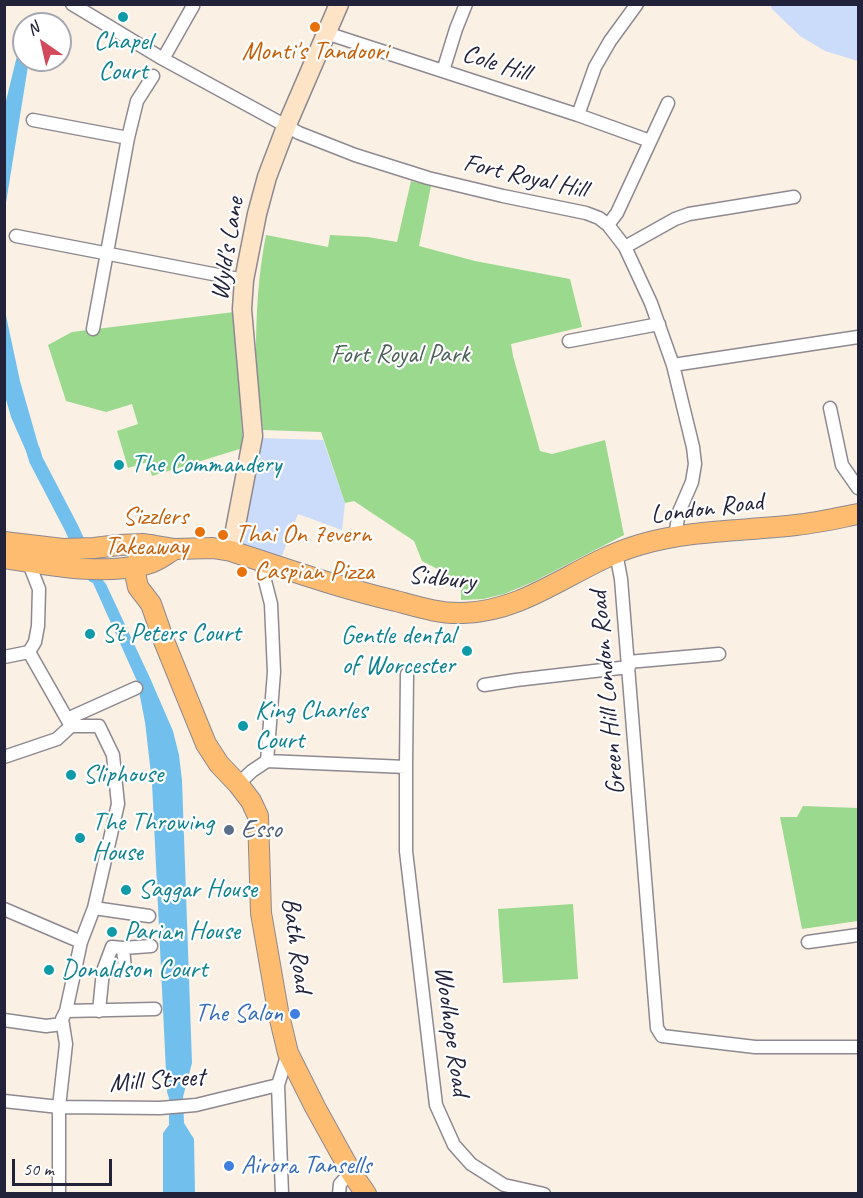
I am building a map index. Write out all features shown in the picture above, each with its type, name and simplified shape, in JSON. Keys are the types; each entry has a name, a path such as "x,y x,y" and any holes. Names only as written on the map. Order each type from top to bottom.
{"main road":[{"name":"London Road","path":"537,594 616,553 675,536 799,525 858,514"},
{"path":"4,542 54,571"},
{"path":"4,558 27,561 54,571 102,557 119,545 144,544 142,562"},
{"path":"102,557 142,562 156,561 176,549 213,548 231,551 269,564"},
{"name":"Bath Road","path":"142,562 138,587 151,604 206,744 219,764 251,801 258,816 261,913 278,1011 288,1053 315,1107 351,1172 366,1194"},
{"name":"Sidbury","path":"269,564 340,586 436,611 462,613 492,610 515,604 537,594"}],"street":[{"name":"Fort Royal Hill","path":"72,4 163,59 299,133 355,155 428,178 586,213 599,218 608,225 625,247 659,324 674,365 693,447 695,464 692,482 679,512 675,536"},
{"name":"Wyld's Lane","path":"231,551 253,436 242,309 244,280 257,213 267,177 286,127 339,4"},
{"path":"442,70 466,4"},
{"path":"578,115 595,67 610,41 637,4"},
{"path":"163,59 192,5"},
{"name":"Cole Hill","path":"326,33 578,115 650,141"},
{"path":"93,329 128,138 137,101 153,76"},
{"path":"608,225 617,213 668,103"},
{"path":"33,120 128,138"},
{"path":"625,247 689,213 795,197"},
{"path":"16,236 244,280"},
{"path":"569,341 659,324"},
{"path":"674,365 858,337"},
{"path":"830,408 842,465 858,488"},
{"name":"Green Hill London Road","path":"616,553 621,579 657,1028 662,1036 755,1047 858,1047"},
{"path":"4,657 29,652 35,642 54,571 27,561"},
{"path":"267,761 274,672 269,564"},
{"path":"29,652 69,723"},
{"path":"484,685 500,689 516,680 719,654"},
{"name":"Woolhope Road","path":"407,674 406,851 436,1105 454,1145 471,1164 504,1185 544,1194"},
{"path":"4,757 57,740 69,723 136,688"},
{"path":"59,1194 59,1107 66,1044 62,1019 66,1011 81,942 94,908 118,804 113,755 99,726 69,723"},
{"path":"238,784 267,761 406,767"},
{"path":"94,908 149,916"},
{"path":"4,909 81,942"},
{"path":"808,942 858,935"},
{"path":"99,1011 104,971 112,947 151,946"},
{"path":"104,971 125,969 123,948"},
{"path":"66,1011 155,1009"},
{"path":"4,1020 46,1026 63,1024"},
{"path":"282,1194 279,1085 288,1053"},
{"name":"Mill Street","path":"4,1101 59,1107 160,1108 196,1105 279,1085"},
{"path":"339,1194 340,1184 351,1172"}],"shaded area":[{"path":"770,5 858,5 858,61 825,51 800,36"},
{"path":"259,438 323,440 345,503 342,530 298,514 281,558 238,543"}],"green space":[{"name":"Fort Royal Park","path":"411,181 431,186 419,246 475,261 570,279 582,327 511,344 513,356 540,451 552,454 605,440 624,535 533,582 504,594 483,599 461,600 461,581 422,561 414,541 354,501 345,503 321,432 263,430 256,340 259,280 266,235 328,247 330,235 368,237 397,242"},
{"path":"234,312 243,448 152,476 148,462 128,468 117,431 138,424 132,404 106,412 66,401 48,345 72,332"},
{"path":"803,806 858,808 858,921 802,929 780,817 797,817"},
{"path":"573,904 578,979 503,983 498,909"}],"water":[{"path":"13,72 27,72 5,209 5,105"},
{"path":"5,311 20,381 44,465 33,467 11,417 5,396"},
{"path":"87,561 106,584 173,731 179,755 182,780 192,1063 183,1097 184,1123 194,1139 195,1193 163,1193 163,1133 169,1125 169,1098 152,783 145,722 137,681 93,583"}],"waterway":[{"path":"33,450 94,576"}],"place":[{"name":"Chapel Court","path":"123,17"},
{"name":"Monti's Tandoori","path":"315,27"},
{"name":"The Commandery","path":"119,465"},
{"name":"Sizzlers Takeaway","path":"200,532"},
{"name":"Thai On 7evern","path":"223,535"},
{"name":"Caspian Pizza","path":"242,572"},
{"name":"St Peters Court","path":"90,634"},
{"name":"Gentle dental of Worcester","path":"467,651"},
{"name":"King Charles Court","path":"243,726"},
{"name":"Sliphouse","path":"71,775"},
{"name":"Esso","path":"229,830"},
{"name":"The Throwing House","path":"80,838"},
{"name":"Saggar House","path":"126,890"},
{"name":"Parian House","path":"112,932"},
{"name":"Donaldson Court","path":"49,970"},
{"name":"The Salon","path":"295,1014"},
{"name":"Airora Tansells","path":"229,1166"}]}
